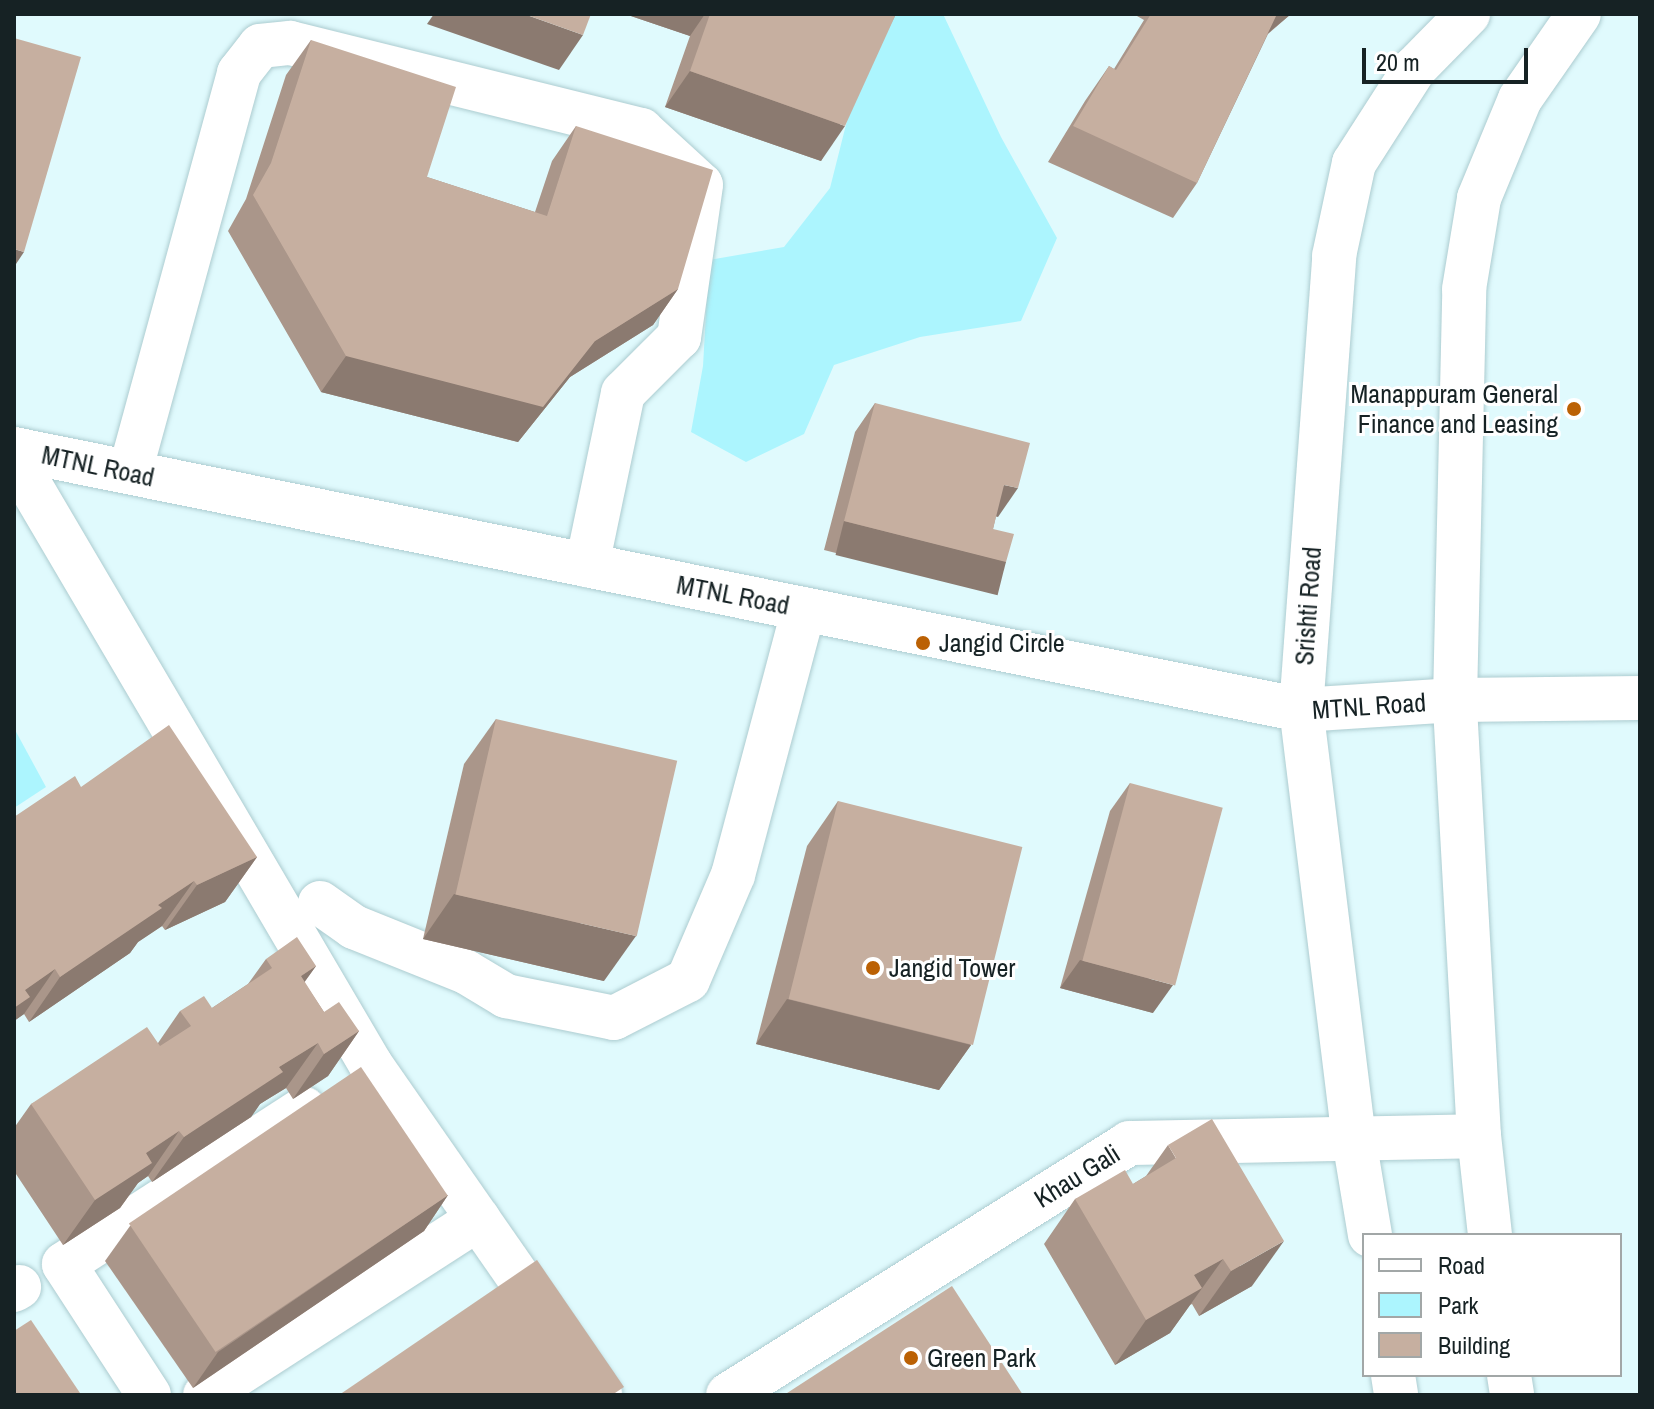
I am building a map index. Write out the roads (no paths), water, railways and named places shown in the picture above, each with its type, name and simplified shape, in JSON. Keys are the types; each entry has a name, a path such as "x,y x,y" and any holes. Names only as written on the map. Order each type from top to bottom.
{"street":[{"name":"Srishti Road","path":"1370,1233 1354,1139 1301,710 1334,256 1354,163 1415,68 1468,14"},
{"path":"1490,1233 1479,1136 1455,700 1464,289 1479,198 1520,99 1579,14"},
{"path":"130,472 239,73 260,46 290,43 641,130 701,185 679,337 623,393 587,565"},
{"name":"MTNL Road","path":"14,449 1301,710 1455,700 1640,698"},
{"path":"14,458 371,1065 600,1395"},
{"path":"320,903 354,927 466,972 506,996 614,1018 688,980 733,875 804,609"},
{"path":"149,1395 64,1264 371,1065"},
{"name":"Khau Gali","path":"728,1395 1129,1143 1479,1136"},
{"path":"205,1395 478,1219"}],"place":[{"name":"Manappuram General Finance and Leasing","path":"1574,409"},
{"name":"Jangid Circle","path":"923,643"},
{"name":"Jangid Tower","path":"873,968"},
{"name":"Green Park","path":"911,1358"}]}
